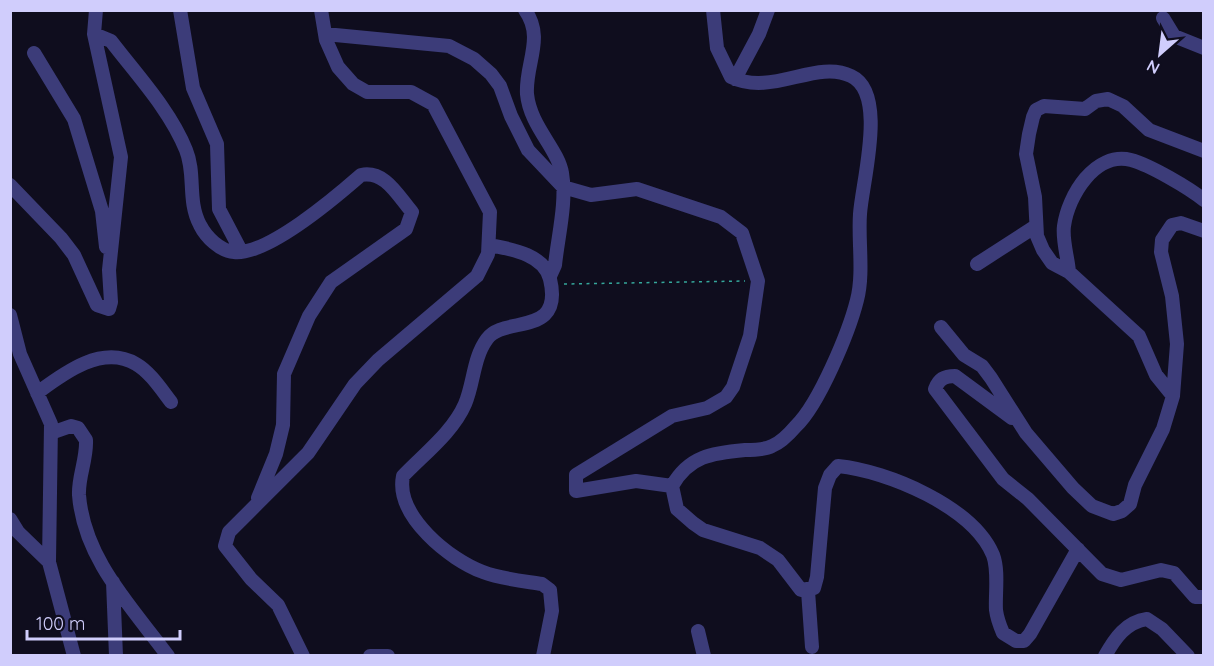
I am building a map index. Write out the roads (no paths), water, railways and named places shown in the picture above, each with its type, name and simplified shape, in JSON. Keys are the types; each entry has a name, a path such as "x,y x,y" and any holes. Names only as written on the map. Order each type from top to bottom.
{"street":[{"path":"96,10 94,34 121,157 109,270"},
{"path":"180,10 193,88 217,144 219,209 241,252"},
{"path":"303,656 278,605 251,579 225,546 229,532 308,453 355,384 378,360 477,276 490,245 490,212 433,104 411,92 367,92 353,84 338,67 325,34 321,10"},
{"path":"525,10 534,22 527,92 530,109 562,171 563,187 555,265 551,281 551,302 544,313 533,323 496,331 488,337 478,354 466,403 455,423 403,476 401,485 412,516 448,553 483,572 542,584 550,590 552,611 543,656"},
{"path":"713,10 717,48 725,68 735,79 751,84 767,84 810,74 835,72 851,75 860,82 867,93 871,130 860,211 860,289 841,344 813,404 798,426 772,446 695,459 679,473 672,486 676,509 703,530 760,548 778,560 801,590 808,591 814,588 818,578 825,488 830,475 838,466 855,468 926,494 966,518 983,537 994,557 996,613 1003,633 1016,641 1024,641 1030,634 1078,549"},
{"path":"735,79 759,34 768,10"},
{"path":"1163,18 1174,36 1203,48"},
{"path":"94,34 111,41 178,133 187,152 192,177 191,205 200,226 211,240 226,250 241,252 270,241 308,219 361,175 372,173 381,176 412,212 406,229 331,282 309,316 284,374 283,425 276,454 257,503"},
{"path":"325,34 449,46 474,60 491,74 500,86 511,116 528,150 563,187 591,195 637,189 721,217 742,233 758,281 750,336 733,387 726,397 707,408 672,416 576,476 576,491 636,481 672,486"},
{"path":"10,185 61,238 74,255 97,305 109,309 111,302 109,270 102,211 74,119 34,53"},
{"path":"1173,396 1156,375 1139,336 1069,272 1052,263 1037,236 1035,196 1026,154 1036,110 1044,106 1085,109 1096,101 1108,99 1123,106 1149,130 1203,151"},
{"path":"1069,272 1064,227 1076,189 1102,163 1130,160 1191,190 1203,200"},
{"path":"941,327 964,355 982,366 992,378 1018,422 1072,488 1092,506 1113,514 1122,511 1130,504 1135,485 1163,429 1173,396 1177,344 1172,296 1161,252 1162,240 1172,225 1181,223 1203,231"},
{"path":"976,264 1036,226"},
{"path":"490,245 535,258 551,281"},
{"path":"10,315 20,354 51,424 49,562 74,656"},
{"path":"37,393 68,370 92,360 116,358 136,364 158,384 171,402"},
{"path":"1018,422 955,376 946,376 938,382 934,389 1003,479 1028,499 1102,573 1121,580 1161,570 1174,573 1196,597 1203,597"},
{"path":"51,433 71,426 78,428 86,440 79,492 82,516 92,550 168,656"},
{"path":"10,519 18,532 49,562"},
{"path":"113,582 116,656"},
{"path":"808,591 812,647"},
{"path":"1105,656 1123,629 1135,620 1147,619 1162,629 1185,655"},
{"path":"698,631 704,656"},
{"path":"370,656 388,656"}]}
